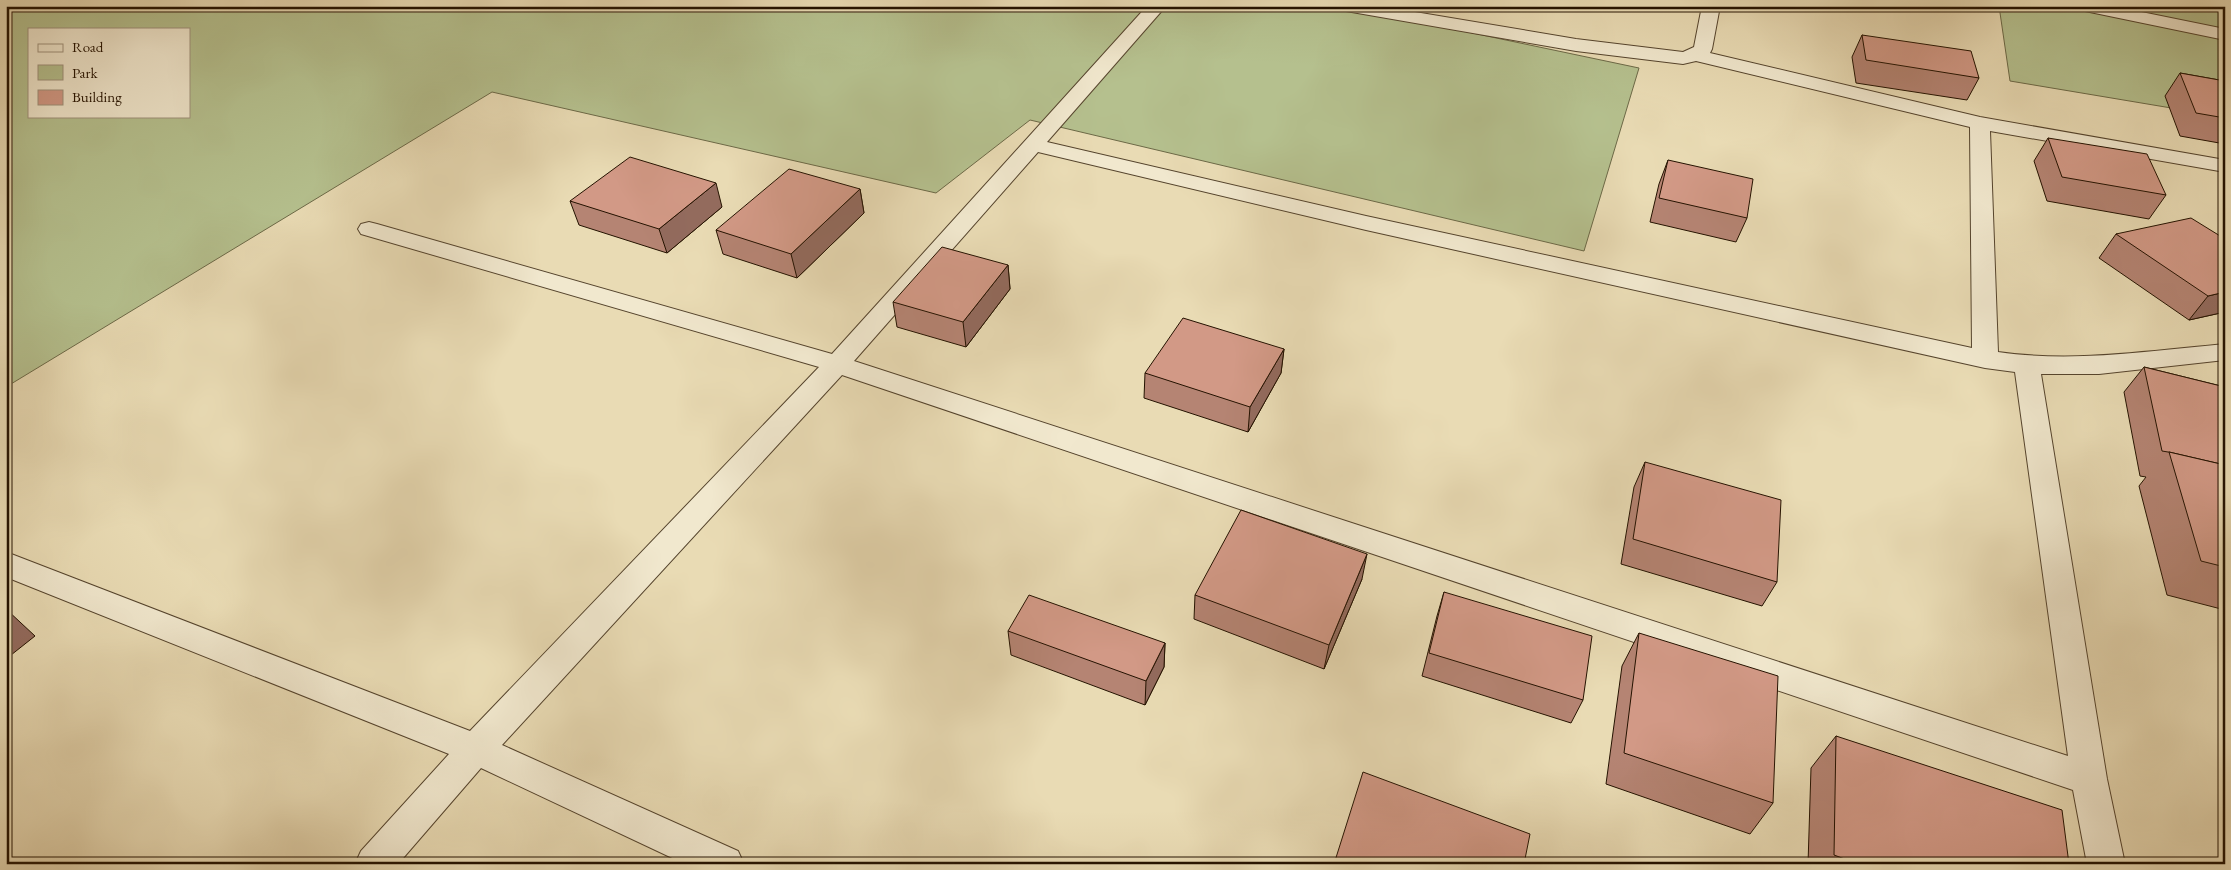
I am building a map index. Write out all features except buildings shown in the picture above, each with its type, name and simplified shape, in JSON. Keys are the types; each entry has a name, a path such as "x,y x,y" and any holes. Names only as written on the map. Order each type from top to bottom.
{"street":[{"path":"374,864 476,749 837,364 1157,6"},
{"path":"1346,6 1576,45 1684,58 1696,55 1703,49 1711,6"},
{"path":"2085,6 2225,35"},
{"path":"1696,55 1980,123 2225,166"},
{"path":"1980,123 1985,359"},
{"path":"1033,146 1366,223 1985,359 2027,365 2099,365 2225,352"},
{"path":"369,230 837,364 2089,779"},
{"path":"2027,365 2089,779 2106,864"},
{"path":"6,564 476,749 725,864"}],"green space":[{"path":"6,6 1344,6 1639,68 1584,251 1030,120 936,193 492,92 6,387"},
{"path":"1999,6 2225,6 2225,117 2010,81"}]}
